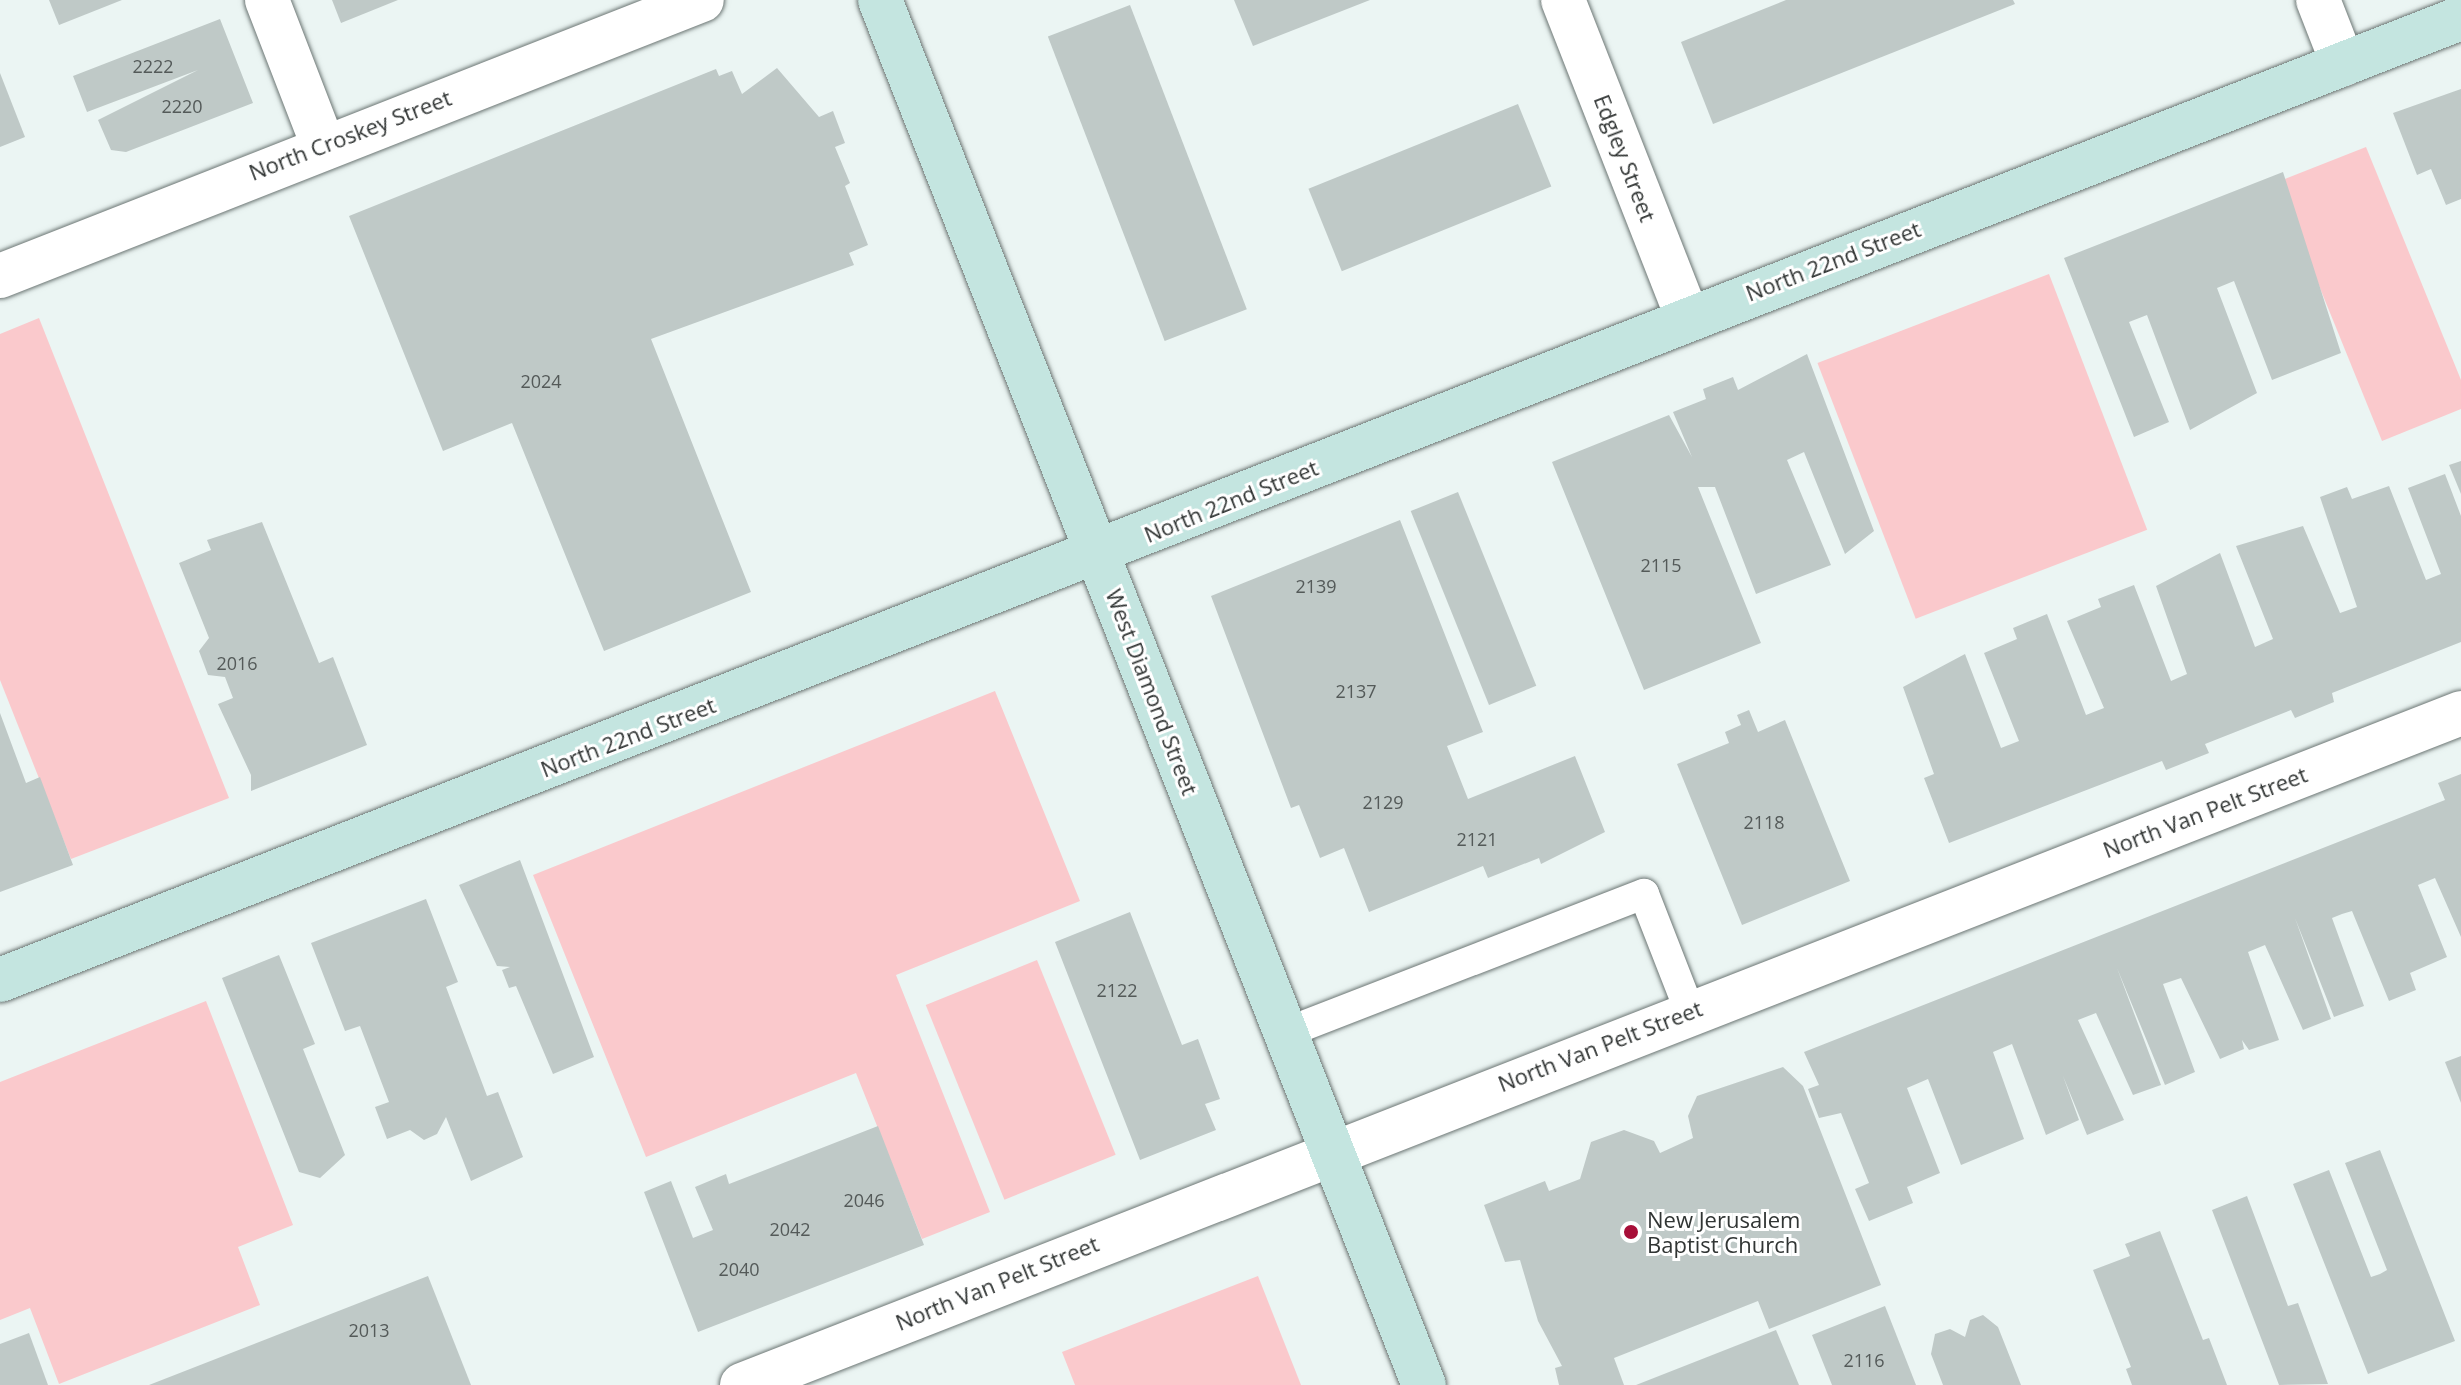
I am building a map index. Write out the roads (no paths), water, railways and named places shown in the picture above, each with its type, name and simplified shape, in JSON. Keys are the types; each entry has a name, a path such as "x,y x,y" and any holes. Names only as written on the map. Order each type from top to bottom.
{"main road":[{"name":"West Diamond Street","path":"880,0 1424,1385"},
{"name":"North 22nd Street","path":"0,980 1098,555 1687,317 2461,18"}],"street":[{"path":"267,0 323,145"},
{"name":"North Croskey Street","path":"0,276 323,145 702,0"},
{"name":"Edgley Street","path":"1563,0 1687,317"},
{"path":"2318,0 2343,64"},
{"name":"North Van Pelt Street","path":"742,1385 1332,1150 2461,713"}],"lane":[{"path":"1285,1033 1644,894 1690,1012"}],"place":[{"name":"New Jerusalem Baptist Church","path":"1631,1232"}]}
